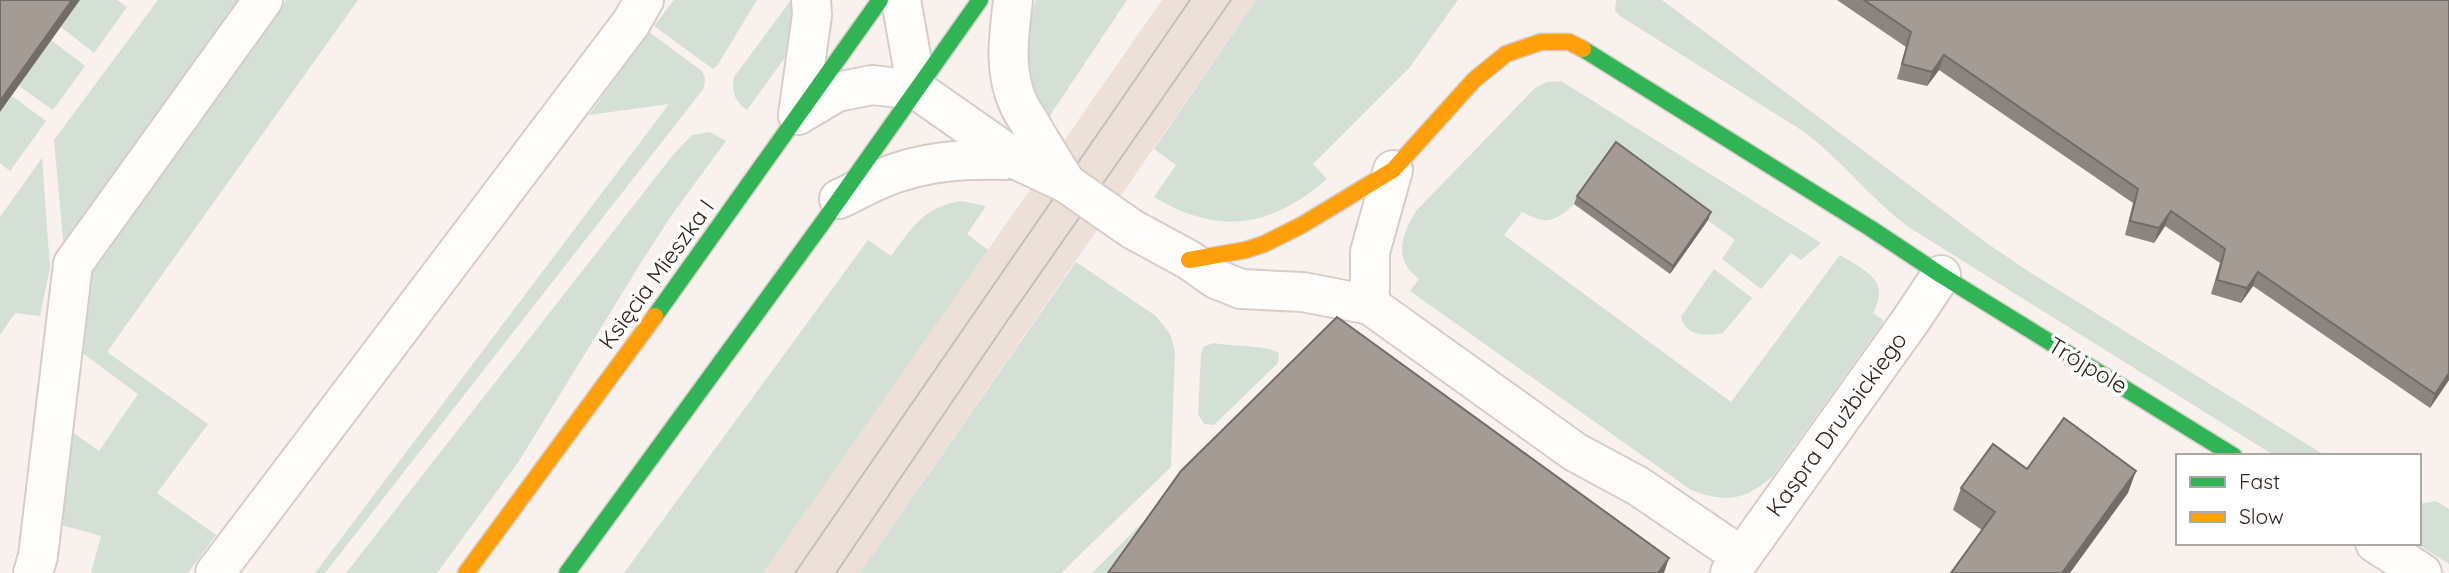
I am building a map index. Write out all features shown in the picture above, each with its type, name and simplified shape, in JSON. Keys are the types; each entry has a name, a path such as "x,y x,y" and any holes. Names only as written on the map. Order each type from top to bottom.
{"street":[{"path":"33,573 38,556 73,264 263,0"},
{"path":"215,573 631,23 644,0"},
{"path":"798,115 812,15 810,0"},
{"name":"Księcia Mieszka I","path":"466,573 659,310 880,0"},
{"path":"901,0 917,89"},
{"path":"567,573 980,0"},
{"path":"1013,0 1007,51 1027,147"},
{"name":"Trójpole","path":"1189,260 1246,250 1302,225 1393,170 1474,80 1506,54 1541,42 1569,43 1589,52 1941,275 2231,454"},
{"path":"798,115 837,92 872,85 917,89 1027,147 1066,183 1132,229 1189,260 1216,279 1241,289 1303,292 1370,305 1575,452 1638,486 1735,564"},
{"path":"839,199 897,172 932,163 969,159 1027,147"},
{"path":"1370,305 1370,252 1393,170"},
{"name":"Kaspra Drużbickiego","path":"1735,564 1941,275"},
{"path":"2378,545 2422,573"}],"shaded area":[{"path":"80,0 117,0 127,7 94,53 61,27"},
{"path":"158,0 252,0 65,262 54,140"},
{"path":"286,0 358,0 107,352 208,424 157,493 216,535 188,573 91,573 101,536 58,524 65,427 99,451 138,394 73,346 91,270"},
{"path":"674,0 757,0 713,69 654,26"},
{"path":"791,0 796,0 792,42 786,56 747,110 739,104 735,96 734,77"},
{"path":"1036,0 1127,0 1047,120 1033,101 1023,35"},
{"path":"1162,0 1256,0 860,573 763,573"},
{"path":"1256,0 1458,0 1410,67 1313,164 1327,179 1285,208 1264,217 1244,221 1200,218 1154,197 1176,165 1154,149"},
{"path":"1616,0 1662,0 1988,244 2323,454 2272,454 1907,226 1806,133 1620,16 1615,10"},
{"path":"649,32 702,71 704,88 325,573 315,573 669,104 589,115"},
{"path":"51,40 85,66 53,110 19,86"},
{"path":"1561,81 1821,243 1801,260 1791,253 1761,289 1722,259 1735,240 1613,151 1577,202 1568,210 1549,220 1538,219 1522,212 1504,235 1731,402 1840,255 1866,271 1877,284 1878,301 1873,313 1884,321 1773,476 1753,491 1725,498 1691,490 1410,291 1419,279 1405,263 1402,247 1406,229 1416,211 1535,88 1547,82"},
{"path":"12,96 46,121 10,171 0,163 0,112"},
{"path":"710,132 726,141 671,216 519,461 437,573 346,573 673,155 692,135"},
{"path":"42,158 50,268 40,316 15,313 0,335 0,217"},
{"path":"961,201 986,206 967,234 988,250 763,573 624,573 868,240 891,256 920,220 937,208"},
{"path":"1076,262 1156,316 1170,334 1175,351 1171,467 1061,573 860,573"},
{"path":"1714,269 1752,298 1723,333 1697,334 1687,328 1681,317"},
{"path":"1213,343 1256,347 1279,353 1278,363 1214,425 1204,424 1198,414 1201,354 1203,347"},
{"path":"1174,491 1115,573 1092,573"},
{"path":"2436,501 2449,509 2449,564 2419,545 2421,504"}],"building":[{"path":"0,0 72,0 0,101"},
{"path":"1864,0 2449,0 2449,373 2435,394 2258,272 2247,288 2217,280 2225,249 2171,211 2159,228 2130,221 2138,189 1944,55 1932,72 1902,64 1911,32"},
{"path":"1616,142 1711,212 1673,266 1577,196"},
{"path":"1337,317 1669,558 1658,573 1108,573 1181,471"},
{"path":"2064,418 2136,471 2062,573 1951,573 1995,512 1961,488 1993,444 2027,469"}],"tram line":[{"path":"795,573 1190,0"},
{"path":"836,573 1005,324 1231,0"}],"traffic: fast":[{"path":"655,316 880,0"},
{"path":"567,573 821,225 980,0"},
{"path":"1583,49 2231,454"}],"traffic: slow":[{"path":"1189,260 1246,250 1264,244 1302,225 1393,170 1474,80 1506,54 1541,42 1569,42 1583,49"},
{"path":"466,573 655,316"}]}
